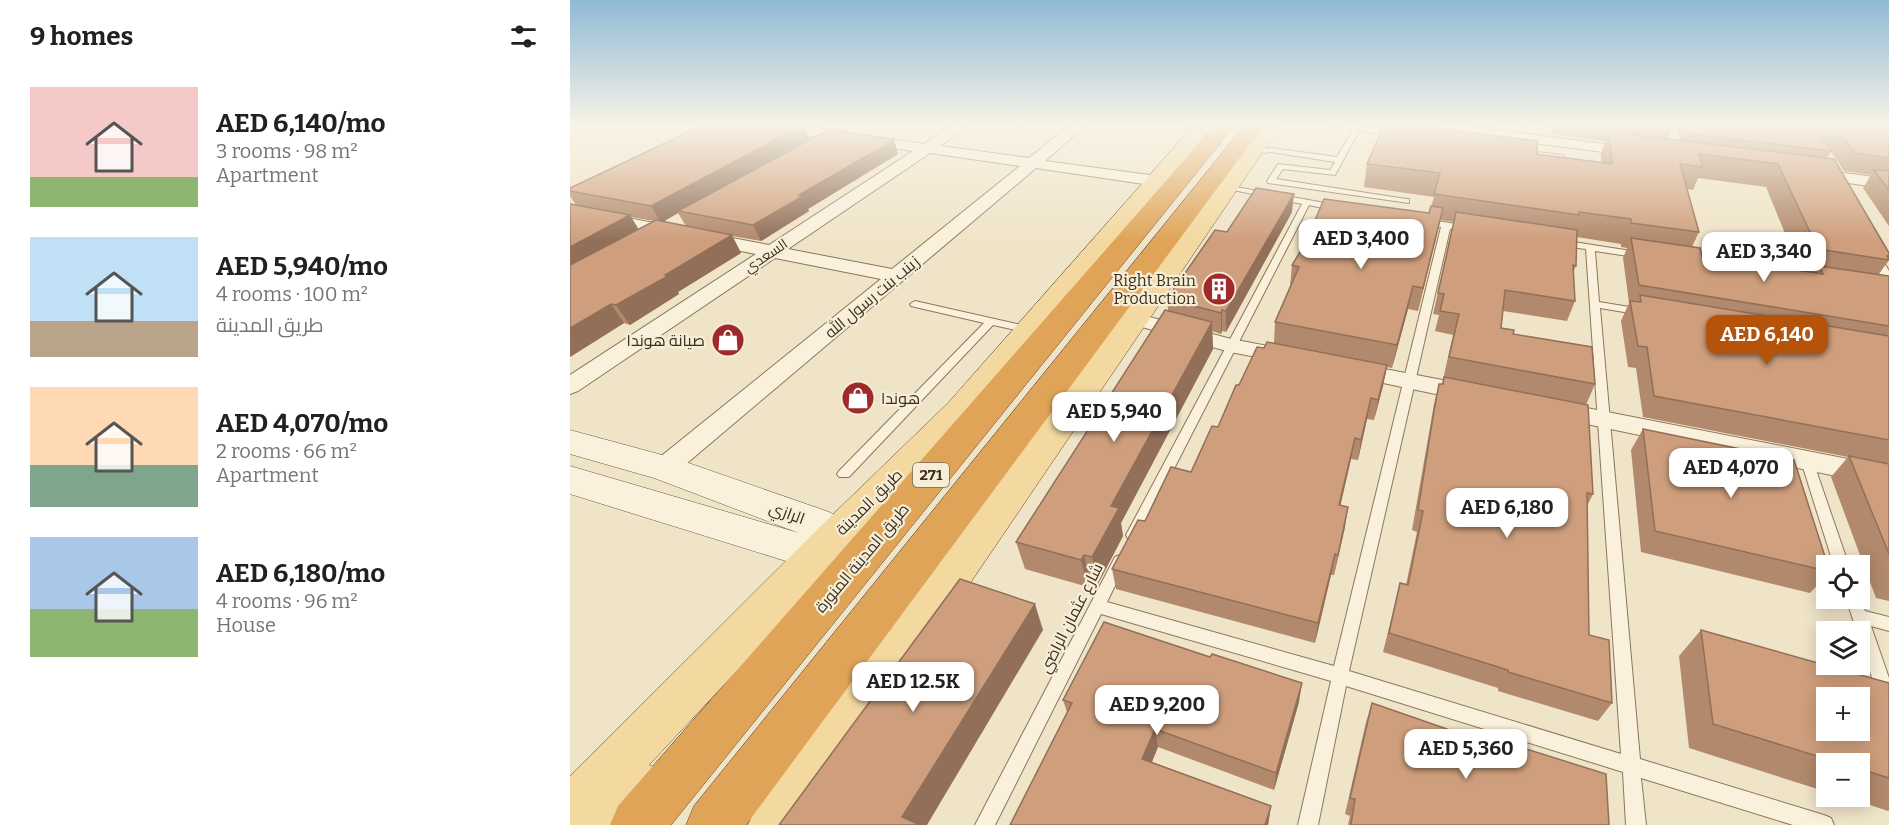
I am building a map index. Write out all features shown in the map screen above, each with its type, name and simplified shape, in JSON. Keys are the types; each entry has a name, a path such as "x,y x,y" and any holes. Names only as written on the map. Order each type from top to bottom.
{"highway":[{"name":"طريق المدينة المنورة","path":"637,825 1184,164"},
{"name":"271","path":"713,825 859,636 1133,303"},
{"path":"729,825 859,636"}],"main road":[{"name":"طريق المدينة","path":"570,815 594,775 960,411 1157,181 1177,164"},
{"path":"775,825 1133,303 1240,164"},
{"path":"1133,303 1228,187 1243,164"},
{"path":"607,825 822,604"}],"street":[{"name":"السعدي","path":"570,387 905,164"},
{"path":"1029,164 1157,181"},
{"name":"زينب بنت رسول الله","path":"664,468 1033,164"},
{"path":"1830,171 1839,196"},
{"path":"1804,173 1830,171 1889,184"},
{"path":"570,212 897,276"},
{"path":"643,242 684,219"},
{"path":"1856,227 1883,290"},
{"path":"1133,303 1230,345 1490,397"},
{"path":"1536,406 1889,477"},
{"name":"الرازي","path":"574,447 664,468 815,523 837,535"},
{"name":"الرازي","path":"570,480 802,550 837,535"}],"lane":[{"path":"1337,164 1332,173 1281,166 1271,181 1406,201"},
{"path":"1565,164 1573,172"},
{"path":"1228,187 1341,209"},
{"name":"شارع عثمان الراضي","path":"985,825 1230,345 1306,204"},
{"path":"1411,220 1479,230"},
{"path":"1308,825 1340,676 1446,225"},
{"path":"1546,240 1648,256"},
{"path":"1590,247 1636,825"},
{"path":"1883,290 1889,293"},
{"path":"915,304 1030,330"},
{"path":"1595,304 1654,314"},
{"path":"844,474 991,321"},
{"path":"1807,461 1838,555"},
{"path":"1097,606 1340,676 1824,825"},
{"path":"1857,609 1889,702"},
{"path":"1859,616 1889,624"}],"building":[{"path":"622,164 731,164 651,206 570,191 570,188"},
{"path":"766,164 853,164 753,225 678,211"},
{"path":"1367,164 1702,164 1703,167 1680,164 1699,232 1631,223 1631,219 1579,212 1579,215 1434,194 1440,173"},
{"path":"1774,164 1837,164 1889,253 1887,256 1889,260 1818,249 1778,164"},
{"path":"1874,170 1889,171 1889,190"},
{"path":"1256,188 1294,194 1226,311 1222,310 1221,313 1167,299 1215,230 1227,232"},
{"path":"1324,199 1429,213 1431,206 1443,208 1423,288 1413,286 1397,345 1275,322 1299,267 1292,265 1305,244"},
{"path":"570,204 630,215 570,247"},
{"path":"1456,212 1577,230 1576,266 1573,265 1575,301 1505,290 1501,328 1514,330 1513,334 1592,347 1595,384 1449,357 1459,314 1440,311 1444,294 1438,293"},
{"path":"656,220 732,235 665,275 668,276 616,305 611,304 570,328 570,265"},
{"path":"1631,238 1700,248 1702,256 1823,274 1819,266 1889,276 1889,326 1639,285"},
{"path":"1640,295 1889,336 1889,440 1654,396 1647,347 1638,346 1630,301 1641,302"},
{"path":"1165,310 1212,322 1111,506 1119,508 1092,557 1084,555 1081,560 1016,542"},
{"path":"1267,342 1387,365 1378,400 1371,398 1361,440 1355,438 1339,505 1348,507 1338,555 1335,554 1318,623 1112,569 1138,520 1145,521 1171,467 1191,472 1212,426 1218,427 1236,385 1239,385 1257,347 1264,348"},
{"path":"1444,377 1588,405 1593,494 1587,493 1589,635 1609,640 1612,703 1389,633 1400,583 1408,585 1423,511 1418,510 1434,411 1439,384 1443,384"},
{"path":"1643,429 1794,460 1824,555 1816,555 1816,568 1655,531"},
{"path":"1849,456 1889,464 1889,554"},
{"path":"960,579 1035,604 902,817 920,825 779,825"},
{"path":"1104,622 1210,657 1212,654 1302,683 1276,773 1155,729 1142,759 1271,806 1265,825 1010,825 1072,703 1063,700"},
{"path":"1701,630 1816,662 1816,675 1861,675 1889,683 1889,778 1870,772 1870,753 1816,753 1816,756 1713,724"},
{"path":"1372,703 1490,744 1491,738 1606,774 1609,825 1351,825 1355,799 1350,798"}],"place":[{"name":"Right Brain Production","path":"1219,289"},
{"name":"صيانة هوندا","path":"728,340"},
{"name":"هوندا","path":"858,398"}]}
